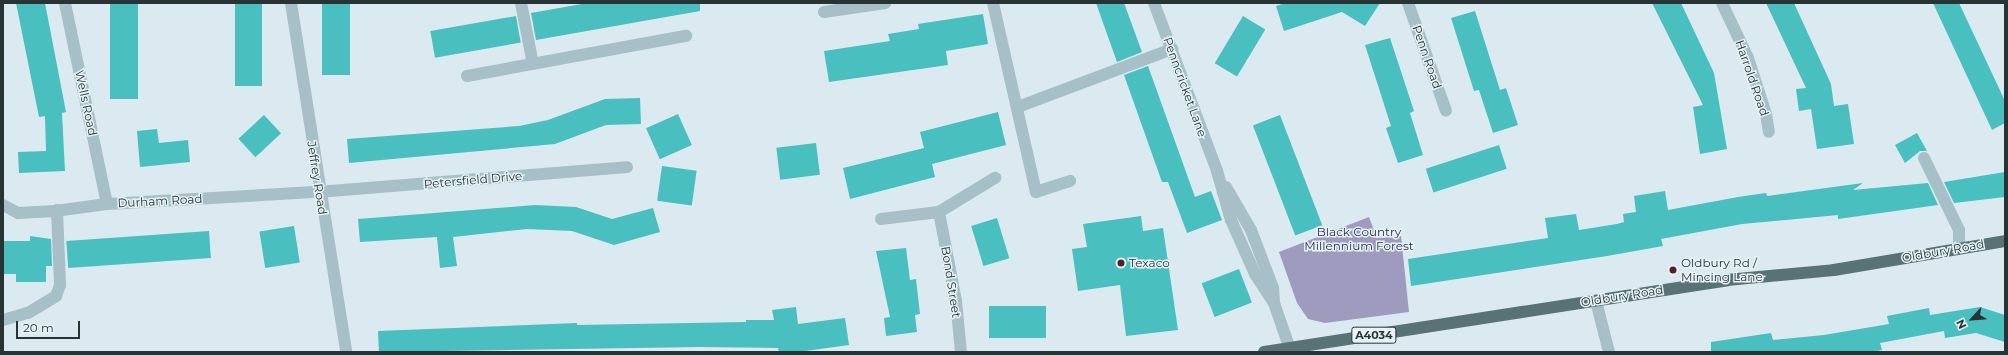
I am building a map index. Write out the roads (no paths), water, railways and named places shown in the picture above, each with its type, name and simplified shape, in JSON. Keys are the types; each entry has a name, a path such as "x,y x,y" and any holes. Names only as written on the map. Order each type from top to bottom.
{"main road":[{"name":"Oldbury Road","path":"1264,352 1290,350 1727,280 1834,270 1959,247 2005,241"}],"street":[{"name":"Wells Road","path":"65,3 107,204"},
{"name":"Jeffrey Road","path":"291,3 318,192 346,352"},
{"path":"522,3 533,64"},
{"path":"824,12 857,5 885,3"},
{"path":"993,3 1018,107 1036,192 1070,181"},
{"name":"Penncricket Lane","path":"1154,3 1217,171 1252,230 1274,288 1274,303 1290,350"},
{"name":"Penn Road","path":"1408,3 1446,111"},
{"name":"Harrold Road","path":"1722,3 1748,58 1766,114 1769,132"},
{"path":"467,76 686,36"},
{"path":"1018,107 1172,49"},
{"path":"1924,158 1959,230 1959,247"},
{"name":"Petersfield Drive","path":"318,192 627,167"},
{"path":"881,219 939,212 995,178"},
{"name":"Durham Road","path":"3,205 18,213 107,204 318,192"},
{"path":"3,320 28,314 56,296 60,285 57,210"},
{"name":"Bond Street","path":"939,212 956,301 961,352"},
{"path":"1596,301 1609,352"}],"place":[{"name":"Texaco","path":"1121,263"},
{"name":"Oldbury Rd / Mincing Lane","path":"1673,270"}],"park label":[{"name":"Black Country Millennium Forest","path":"1359,239"}]}
